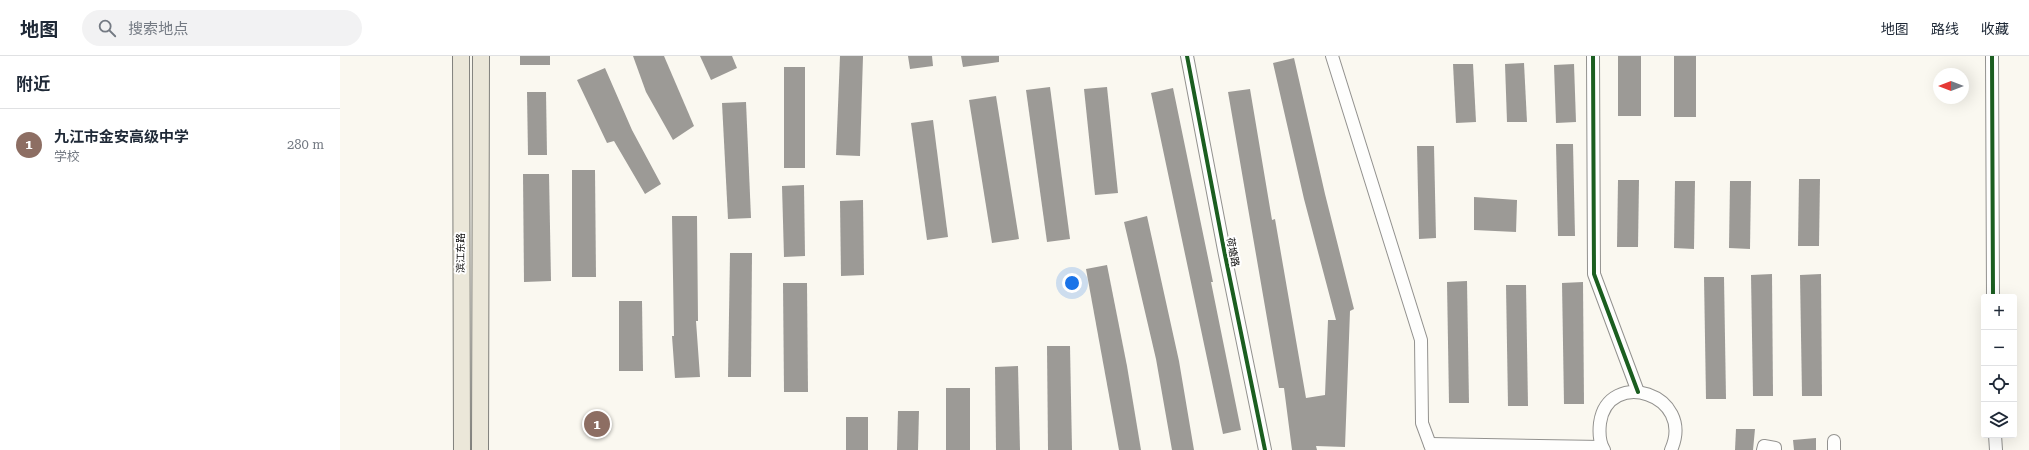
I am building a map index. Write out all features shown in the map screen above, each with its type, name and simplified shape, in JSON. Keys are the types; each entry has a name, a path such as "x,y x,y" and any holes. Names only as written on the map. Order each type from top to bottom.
{"main road":[{"name":"滨江东路","path":"461,56 462,450"},
{"name":"滨江东路","path":"480,56 480,450"}],"street":[{"name":"荷塘路","path":"1187,56 1224,250 1265,450"},
{"path":"1332,56 1421,340 1422,423 1431,447 1603,449 1600,427 1602,415 1606,407 1612,400 1620,395 1638,392 1656,397 1669,408 1674,417 1675,427 1675,438 1671,450"},
{"path":"1593,56 1594,274 1638,392"},
{"path":"1992,56 1993,294"},
{"path":"1995,438 1996,450"},
{"path":"1763,450 1764,446 1775,448 1775,450"}],"building":[{"path":"520,56 550,56 550,65 520,65"},
{"path":"633,56 664,56 694,126 673,140 646,92"},
{"path":"700,56 732,56 737,68 711,80"},
{"path":"840,56 863,56 860,156 836,155"},
{"path":"908,56 932,56 933,66 910,69"},
{"path":"961,56 999,56 999,62 963,67"},
{"path":"1618,56 1641,56 1641,116 1618,116"},
{"path":"1674,56 1696,56 1696,117 1674,117"},
{"path":"1294,58 1325,194 1354,309 1350,311 1345,447 1316,446 1317,450 1292,450 1284,388 1279,388 1228,92 1250,89 1272,220 1275,219 1306,398 1325,395 1328,320 1336,320 1304,199 1273,63"},
{"path":"1524,63 1527,122 1507,122 1505,64"},
{"path":"1453,64 1473,64 1476,122 1456,123"},
{"path":"1574,64 1576,122 1556,123 1554,65"},
{"path":"784,67 805,67 805,168 784,168"},
{"path":"605,68 632,130 661,184 645,194 614,141 607,143 577,80"},
{"path":"1050,87 1070,239 1047,242 1026,90"},
{"path":"1107,87 1118,193 1095,195 1084,89"},
{"path":"1173,88 1213,282 1211,282 1241,430 1223,434 1151,93"},
{"path":"527,92 546,92 547,155 528,155"},
{"path":"996,96 1019,239 992,243 969,100"},
{"path":"746,102 751,218 728,219 722,103"},
{"path":"933,120 948,237 927,240 911,123"},
{"path":"1556,144 1573,144 1575,236 1558,236"},
{"path":"1417,146 1434,146 1436,238 1419,239"},
{"path":"572,170 595,170 596,277 572,277"},
{"path":"523,174 549,174 551,281 524,282"},
{"path":"1799,179 1820,179 1819,246 1798,246"},
{"path":"1618,180 1639,180 1638,247 1617,247"},
{"path":"1675,181 1695,181 1694,249 1674,248"},
{"path":"1730,181 1751,181 1750,249 1729,248"},
{"path":"804,185 805,256 784,257 782,186"},
{"path":"1474,197 1517,200 1516,232 1474,230"},
{"path":"863,200 864,275 841,276 840,201"},
{"path":"672,216 697,216 698,321 696,321 700,377 675,378 672,336 674,336"},
{"path":"1147,216 1179,361 1194,450 1172,450 1156,359 1124,222"},
{"path":"730,253 752,253 751,377 728,377"},
{"path":"1107,265 1127,366 1141,450 1119,450 1086,269"},
{"path":"1772,274 1773,396 1753,396 1751,275"},
{"path":"1821,274 1822,396 1802,396 1800,275"},
{"path":"1704,277 1724,277 1726,399 1706,399"},
{"path":"1467,281 1469,403 1449,403 1447,282"},
{"path":"1583,282 1584,404 1564,404 1562,283"},
{"path":"783,283 807,283 808,392 784,392"},
{"path":"1506,285 1526,285 1528,406 1508,406"},
{"path":"619,301 642,301 643,371 619,371"},
{"path":"1047,346 1070,346 1072,450 1048,450"},
{"path":"1018,366 1020,450 996,450 995,367"},
{"path":"946,388 970,388 970,450 946,450"},
{"path":"898,411 919,411 918,450 897,450"},
{"path":"846,417 868,417 868,450 846,450"},
{"path":"1736,429 1755,429 1753,450 1735,450"},
{"path":"1816,438 1816,450 1794,450 1793,440"}],"cycle path":[{"path":"1187,56 1224,250 1265,450"},
{"path":"1593,56 1594,274 1638,392"},
{"path":"1992,56 1993,294"}],"place":[{"name":"九江市金安高级中学","path":"597,424"}]}
